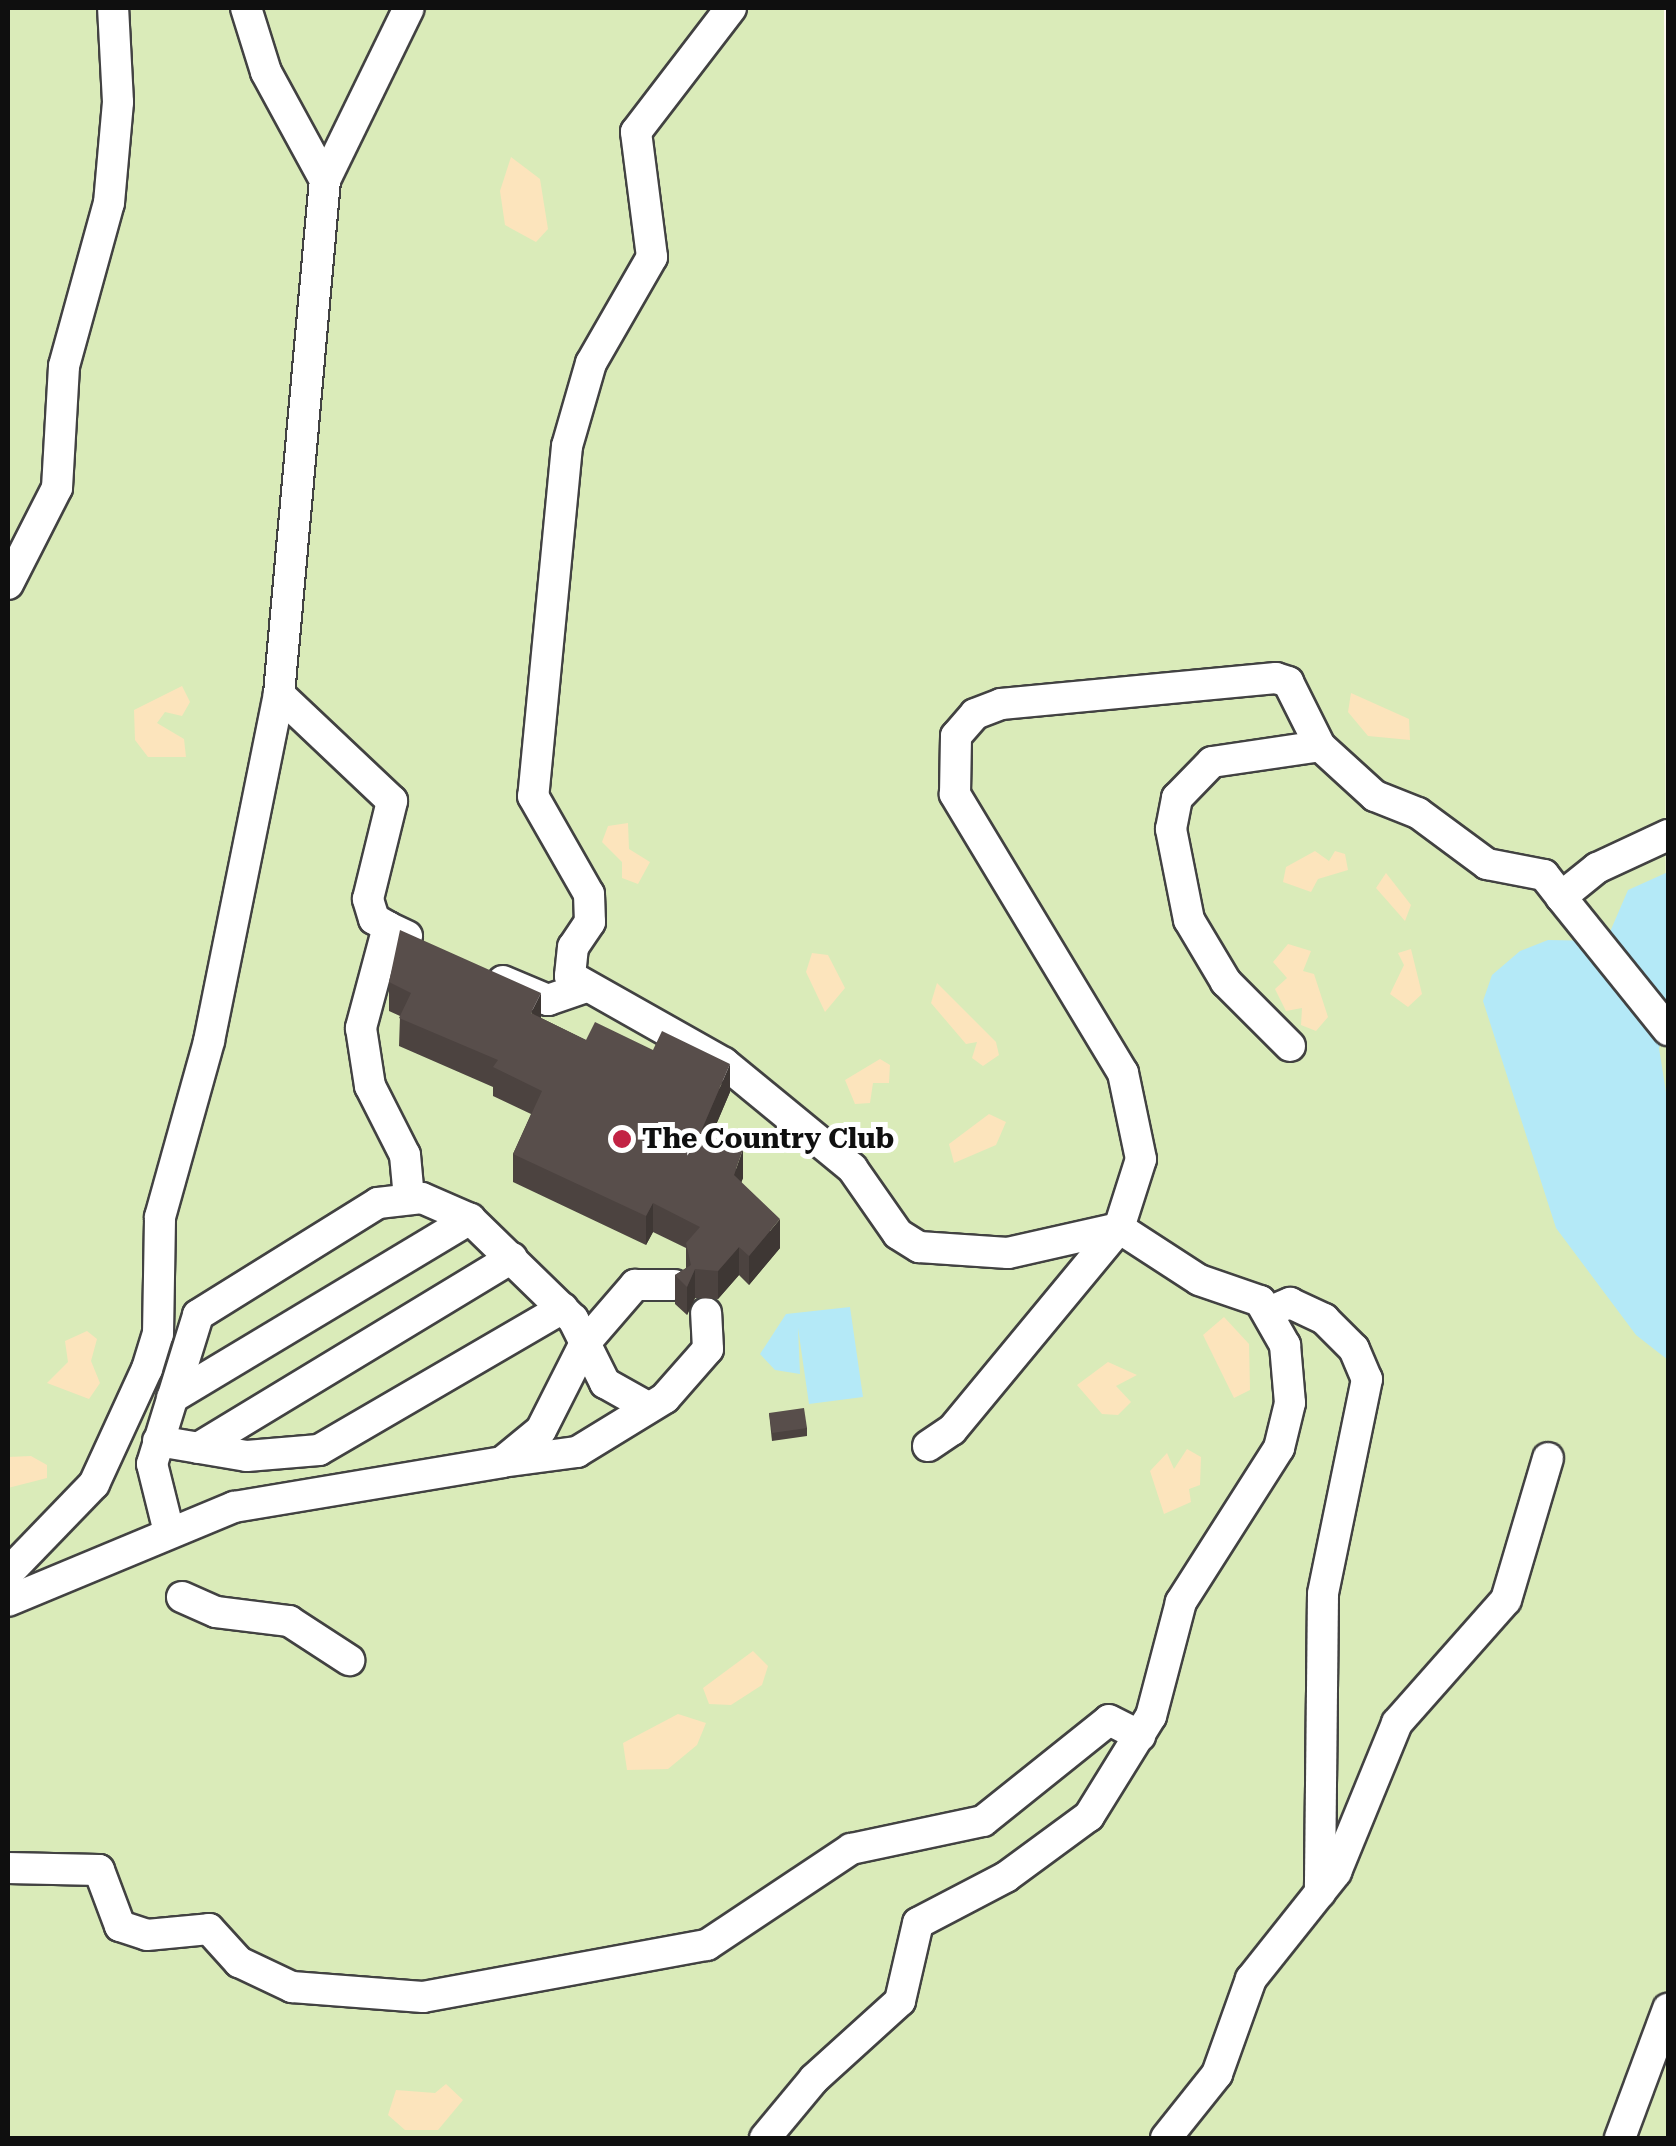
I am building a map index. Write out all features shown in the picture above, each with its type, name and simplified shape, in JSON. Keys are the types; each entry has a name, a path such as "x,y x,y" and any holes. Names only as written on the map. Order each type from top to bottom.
{"lane":[{"path":"8,584 52,505 64,366 109,204 118,102 112,8"},
{"path":"246,8 266,72 326,180"},
{"path":"8,1573 94,1484 147,1369 158,1334 160,1217 209,1041 279,694 326,180 409,8"},
{"path":"731,8 636,132 652,257 591,363 567,446 533,796 590,894 590,922 568,961 584,988 724,1063 852,1168 898,1234 919,1247 1008,1252 1119,1228 1199,1280 1271,1311 1290,1303 1324,1319 1354,1349 1367,1379 1334,1506 1320,1618 1320,1892"},
{"path":"928,1446 952,1430 1119,1228 1141,1159 1135,1104 1099,1028 968,822 951,766 956,736 974,714 1001,704 1276,678 1288,682 1320,746 1448,842 1488,864 1544,876 1668,1030"},
{"path":"279,694 386,787 394,813 368,899 374,920 430,947"},
{"path":"1290,1046 1226,982 1189,920 1171,829 1177,798 1212,762 1320,746"},
{"path":"1561,897 1597,868 1668,836"},
{"path":"388,927 362,1047 370,1086 405,1155 408,1198"},
{"path":"475,968 548,1000 584,988"},
{"path":"168,1528 152,1464 198,1315 368,1206 408,1198 470,1219 563,1308 605,1383 646,1406"},
{"path":"172,1398 470,1219"},
{"path":"198,1448 512,1258"},
{"path":"502,1462 540,1430 585,1342 635,1284 674,1284"},
{"path":"158,1441 273,1457 319,1450 563,1308"},
{"path":"765,2138 814,2079 900,2002 913,1928 1069,1835 1140,1736 1181,1602 1286,1424 1289,1370 1271,1311"},
{"path":"8,1601 168,1528 234,1507 502,1462 567,1456 665,1398 708,1349 706,1312"},
{"path":"1166,2138 1217,2074 1251,1979 1320,1892 1397,1723 1506,1600 1548,1458"},
{"path":"182,1597 216,1612 289,1621 349,1660"},
{"path":"8,1868 99,1870 120,1926 147,1934 209,1929 238,1962 292,1987 423,1996 707,1945 851,1850 983,1821 1109,1720 1140,1736"},
{"path":"1620,2138 1668,2009"}],"green space":[{"path":"8,8 1664,8 1668,2138 8,2138"}],"sand":[{"path":"511,157 540,179 548,229 536,242 505,225 500,191"},
{"path":"182,686 190,702 182,716 165,712 157,723 184,739 186,757 148,757 135,740 134,710"},
{"path":"1351,693 1409,719 1410,740 1368,736 1348,712"},
{"path":"628,823 629,849 650,862 638,884 622,878 622,862 602,842 608,826"},
{"path":"1315,851 1329,861 1335,851 1345,854 1348,870 1318,879 1311,892 1283,882 1286,867"},
{"path":"1386,873 1411,905 1405,921 1376,888"},
{"path":"1288,944 1311,951 1303,971 1314,974 1328,1017 1316,1031 1301,1025 1302,1008 1286,1011 1275,989 1287,978 1273,962"},
{"path":"1411,949 1422,994 1408,1007 1390,994 1404,965 1398,953"},
{"path":"812,953 828,955 845,988 825,1012 806,972"},
{"path":"937,983 996,1042 999,1055 983,1066 972,1058 977,1042 966,1044 931,1003"},
{"path":"880,1059 890,1065 889,1083 873,1083 870,1103 855,1104 845,1080"},
{"path":"989,1114 1006,1122 996,1145 954,1163 949,1144"},
{"path":"1224,1317 1249,1344 1250,1390 1234,1398 1203,1335"},
{"path":"87,1331 97,1339 91,1361 100,1383 89,1399 47,1383 68,1362 65,1341"},
{"path":"1108,1362 1137,1375 1116,1386 1131,1402 1118,1415 1102,1414 1077,1385"},
{"path":"1187,1449 1201,1457 1200,1485 1189,1489 1191,1502 1164,1514 1150,1471 1167,1453 1174,1469"},
{"path":"31,1456 47,1465 47,1478 8,1488 8,1457"},
{"path":"753,1651 768,1666 762,1685 731,1705 709,1704 703,1688"},
{"path":"678,1714 706,1723 697,1745 668,1769 627,1770 623,1743"},
{"path":"446,2084 463,2100 438,2130 405,2130 388,2115 396,2090 435,2093"}],"water":[{"path":"1668,872 1668,1026 1659,1048 1668,1105 1668,1360 1636,1335 1556,1228 1483,1001 1492,975 1520,951 1548,940 1606,941 1628,890"},
{"path":"850,1307 863,1397 809,1404 798,1328 800,1374 775,1370 760,1354 786,1314"}],"building":[{"name":"The Country Club","path":"400,930 541,993 531,1013 586,1040 595,1022 653,1050 662,1031 730,1064 702,1129 743,1149 734,1175 780,1219 749,1256 739,1247 718,1271 695,1269 687,1287 675,1275 691,1265 686,1243 700,1227 653,1203 646,1216 513,1154 542,1091 493,1067 498,1060 399,1018 411,993 389,982"},
{"path":"804,1408 807,1428 772,1433 769,1413"}],"place":[{"name":"The Country Club","path":"622,1139"}]}
